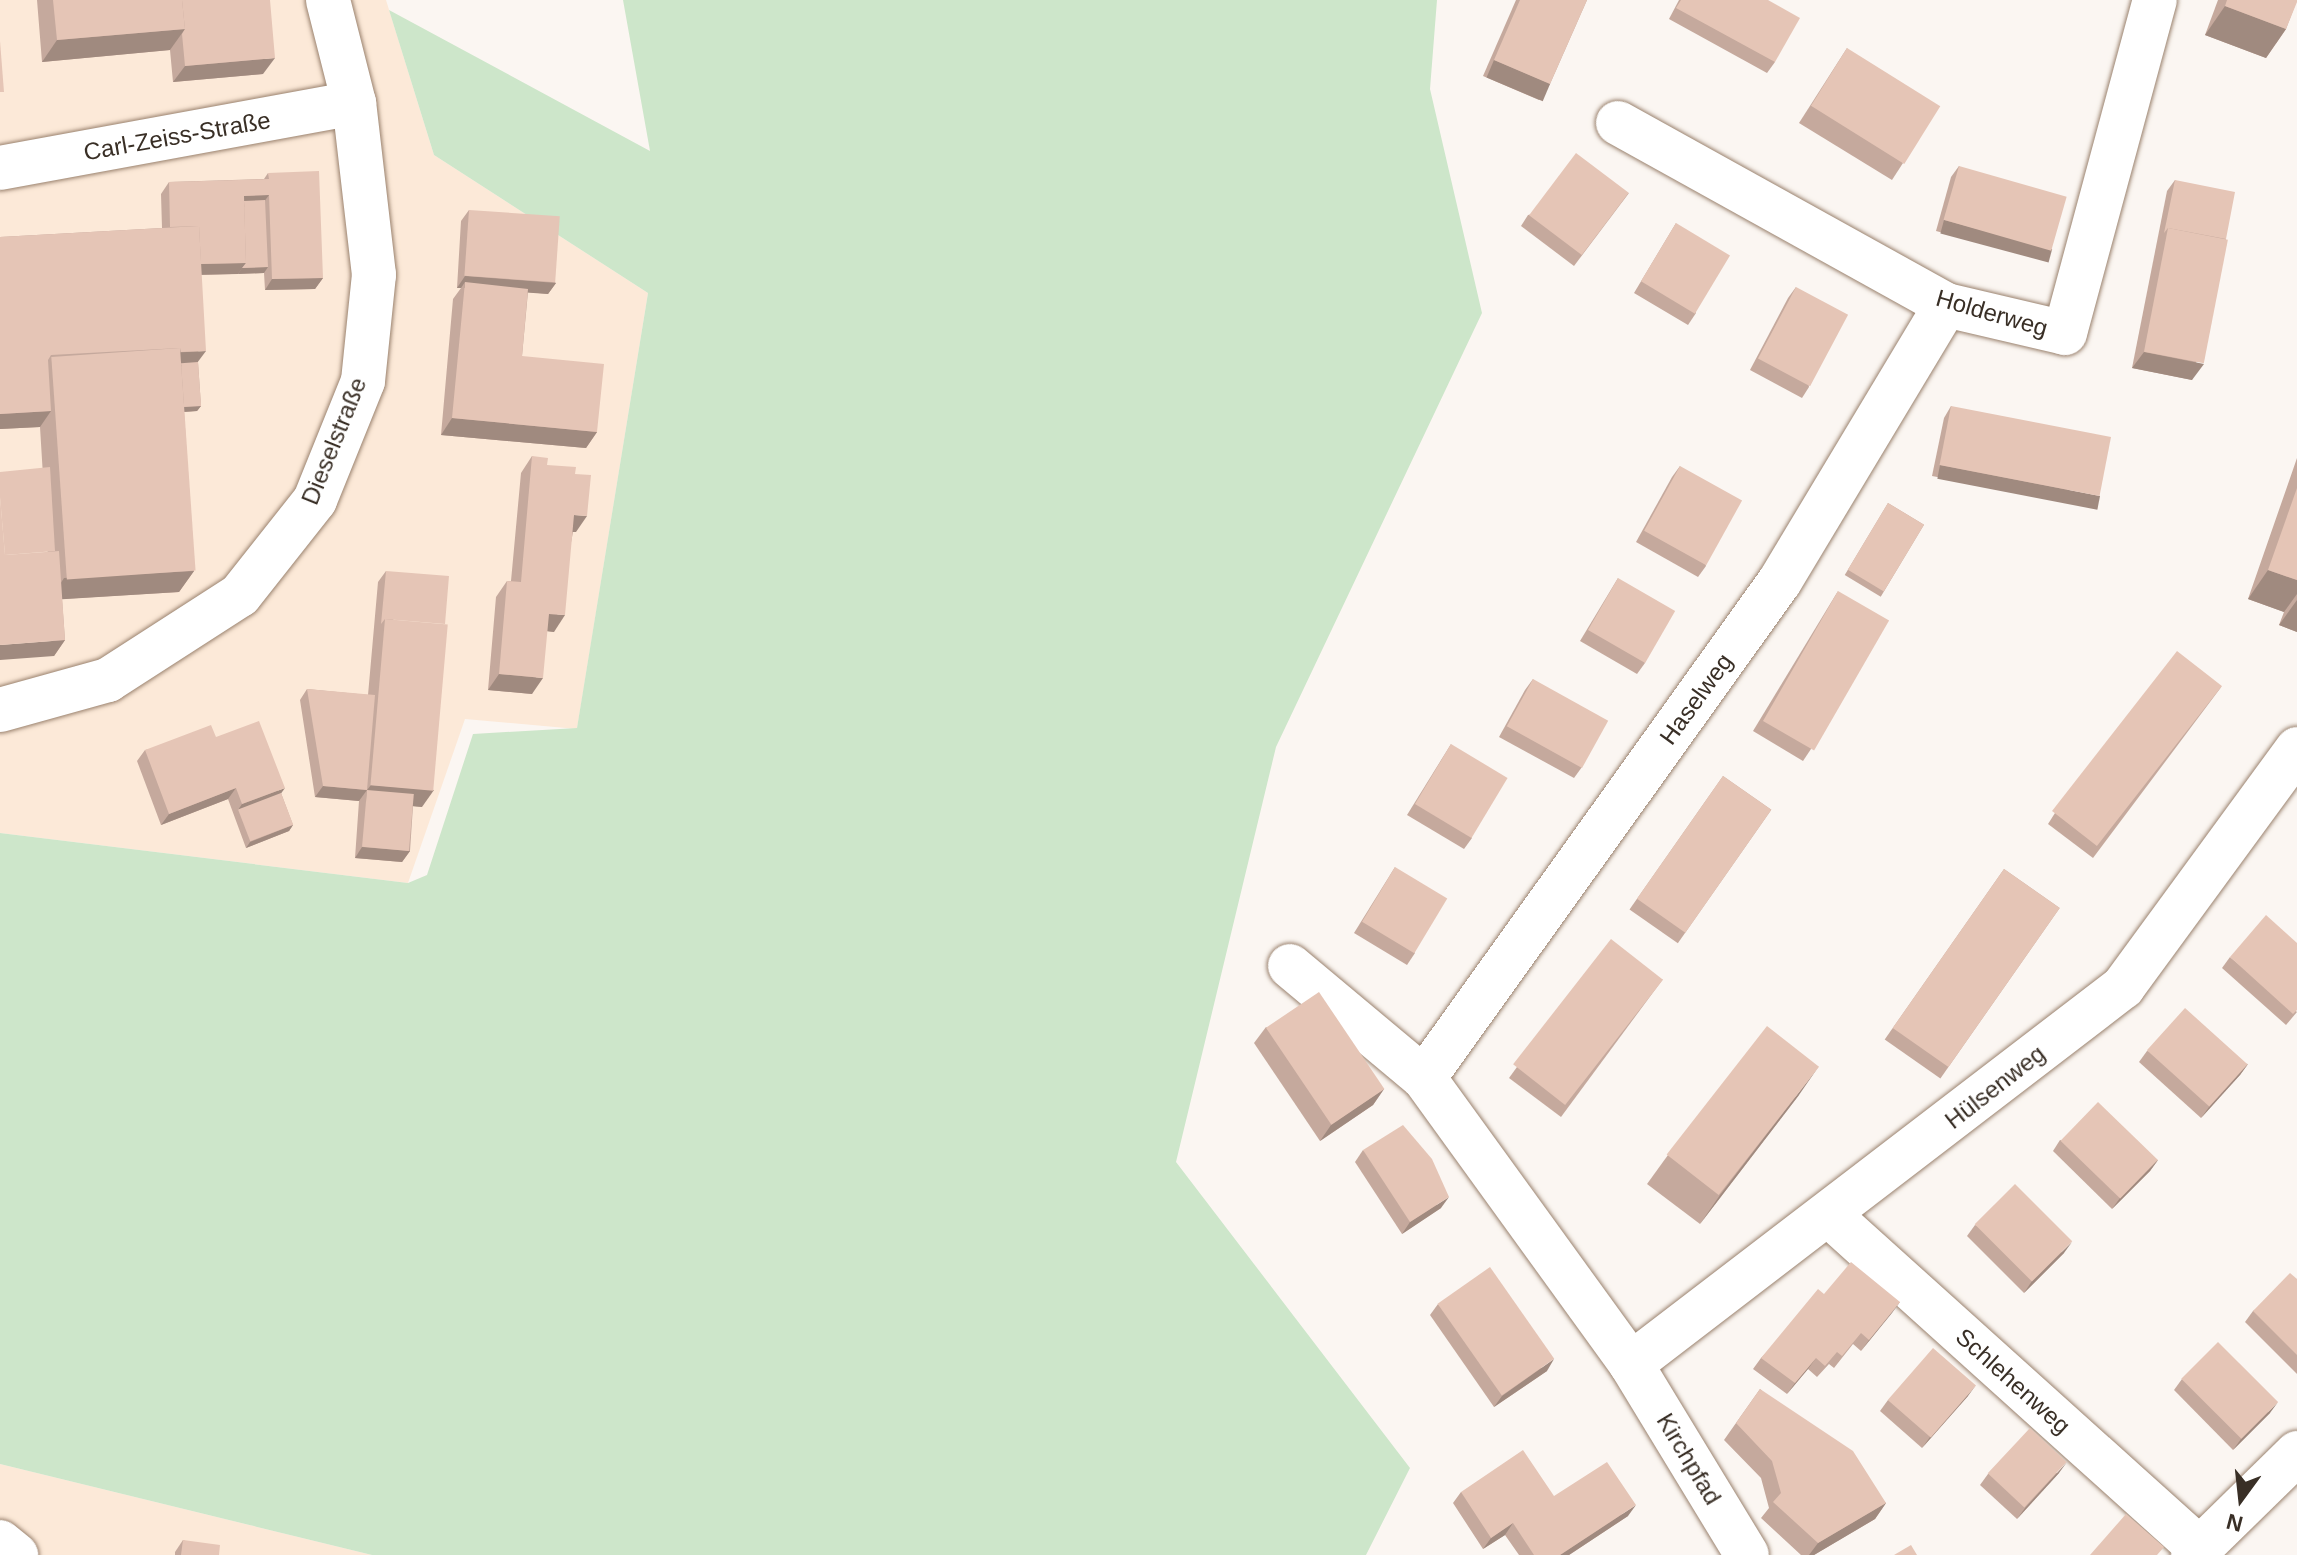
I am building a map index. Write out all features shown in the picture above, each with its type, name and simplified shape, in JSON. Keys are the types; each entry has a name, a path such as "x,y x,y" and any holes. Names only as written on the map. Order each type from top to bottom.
{"street":[{"name":"Dieselstraße","path":"0,710 108,680 240,595 315,500 363,381 374,275 354,103 328,0"},
{"name":"Holderweg","path":"1618,123 1946,305 2065,333 2155,0"},
{"name":"Carl-Zeiss-Straße","path":"0,168 354,103"},
{"name":"Haselweg","path":"1424,1078 1780,581 1946,305"},
{"name":"Hülsenweg","path":"1631,1364 2123,987 2297,749"},
{"path":"1290,966 1424,1078 1631,1364"},
{"name":"Schlehenweg","path":"1829,1215 2195,1551 2297,1453"},
{"name":"Kirchpfad","path":"1631,1364 1747,1555"},
{"path":"0,1542 16,1555"}],"shaded area":[{"path":"0,0 386,0 434,155 648,293 577,729 465,719 408,883 0,833"},
{"path":"0,1464 372,1555 0,1555"}],"green space":[{"path":"623,0 1437,0 1430,89 1482,313 1276,747 1176,1162 1410,1468 1366,1555 372,1555 0,1464 0,833 408,883 427,875 473,734 577,728 648,293 434,155 389,10 650,151"}],"building":[{"path":"53,0 182,0 185,29 57,40"},
{"path":"182,0 270,0 275,58 185,66"},
{"path":"1520,0 1587,0 1550,84 1494,60"},
{"path":"1681,0 1768,0 1800,18 1775,62 1676,8"},
{"path":"2227,0 2297,2 2286,29 2225,6"},
{"path":"0,41 4,92 0,92"},
{"path":"1847,48 1940,106 1904,164 1811,106"},
{"path":"1576,153 1629,193 1582,255 1529,215"},
{"path":"1959,166 2067,197 2051,251 1944,220"},
{"path":"319,171 323,278 272,279 269,195 244,196 246,263 201,264 199,226 170,227 169,182 269,179 268,173"},
{"path":"2175,180 2235,192 2226,239 2168,228 2164,233"},
{"path":"265,200 268,267 242,268 246,263 244,201"},
{"path":"469,210 560,216 555,282 464,276"},
{"path":"1676,223 1730,255 1695,314 1641,281"},
{"path":"199,226 206,351 181,352 180,348 51,355 48,360 51,411 0,414 0,237"},
{"path":"2168,228 2228,240 2204,363 2144,352"},
{"path":"465,282 528,289 522,356 604,364 597,432 452,418"},
{"path":"1796,287 1848,315 1810,386 1758,359"},
{"path":"180,348 196,570 67,579 51,357"},
{"path":"198,362 201,406 184,407 181,363"},
{"path":"1951,406 2111,437 2100,496 1940,465"},
{"path":"532,456 548,458 547,465 576,467 575,474 591,475 587,516 574,515 565,615 549,614 543,678 499,674 507,581 521,582"},
{"path":"1680,466 1742,500 1706,565 1644,531"},
{"path":"50,467 55,551 5,555 0,472"},
{"path":"2297,488 2297,580 2268,570"},
{"path":"0,497 5,555 59,551 65,640 0,645"},
{"path":"1888,503 1924,525 1884,591 1848,570"},
{"path":"386,571 449,576 445,624 385,619 381,624"},
{"path":"1618,578 1675,611 1645,663 1588,630"},
{"path":"1838,591 1889,620 1814,750 1763,721"},
{"path":"385,619 448,624 433,791 370,785"},
{"path":"2177,651 2222,686 2097,846 2052,811"},
{"path":"1533,679 1608,721 1582,768 1507,726"},
{"path":"307,689 375,695 367,790 323,786"},
{"path":"259,721 285,788 242,804 236,788 169,814 145,750 211,725 216,737"},
{"path":"1451,744 1508,778 1472,838 1415,804"},
{"path":"1723,776 1771,810 1685,933 1637,899"},
{"path":"367,790 414,794 409,851 362,847"},
{"path":"281,793 293,825 250,841 238,809"},
{"path":"1395,867 1447,898 1414,953 1362,922"},
{"path":"2004,869 2060,908 1948,1067 1893,1028"},
{"path":"2266,915 2297,943 2297,1010 2293,1014 2230,957"},
{"path":"1611,939 1663,980 1565,1105 1513,1064"},
{"path":"1319,992 1384,1089 1331,1125 1266,1028"},
{"path":"2185,1008 2247,1064 2209,1107 2147,1050"},
{"path":"1767,1026 1819,1067 1719,1195 1667,1154"},
{"path":"2098,1102 2158,1160 2120,1199 2060,1141"},
{"path":"1403,1125 1432,1159 1449,1197 1410,1222 1363,1150"},
{"path":"2015,1184 2072,1241 2032,1282 1975,1224"},
{"path":"1851,1262 1900,1302 1869,1340 1861,1333 1842,1356 1837,1352 1825,1366 1816,1358 1795,1383 1761,1358 1818,1289 1824,1294"},
{"path":"1490,1267 1554,1359 1502,1395 1438,1304"},
{"path":"2290,1273 2297,1279 2297,1355 2253,1311"},
{"path":"2218,1342 2278,1402 2241,1439 2181,1379"},
{"path":"1933,1348 1976,1385 1931,1437 1888,1400"},
{"path":"1760,1389 1853,1451 1886,1503 1818,1543 1773,1502 1781,1493 1772,1461 1736,1423"},
{"path":"2030,1428 2067,1462 2024,1507 1988,1473"},
{"path":"1523,1450 1554,1496 1607,1462 1636,1505 1560,1555 1534,1555 1513,1523 1491,1538 1461,1492"},
{"path":"2126,1514 2164,1547 2157,1555 2090,1555"},
{"path":"183,1540 220,1545 219,1555 181,1555"},
{"path":"1911,1545 1917,1555 1894,1555"}]}
